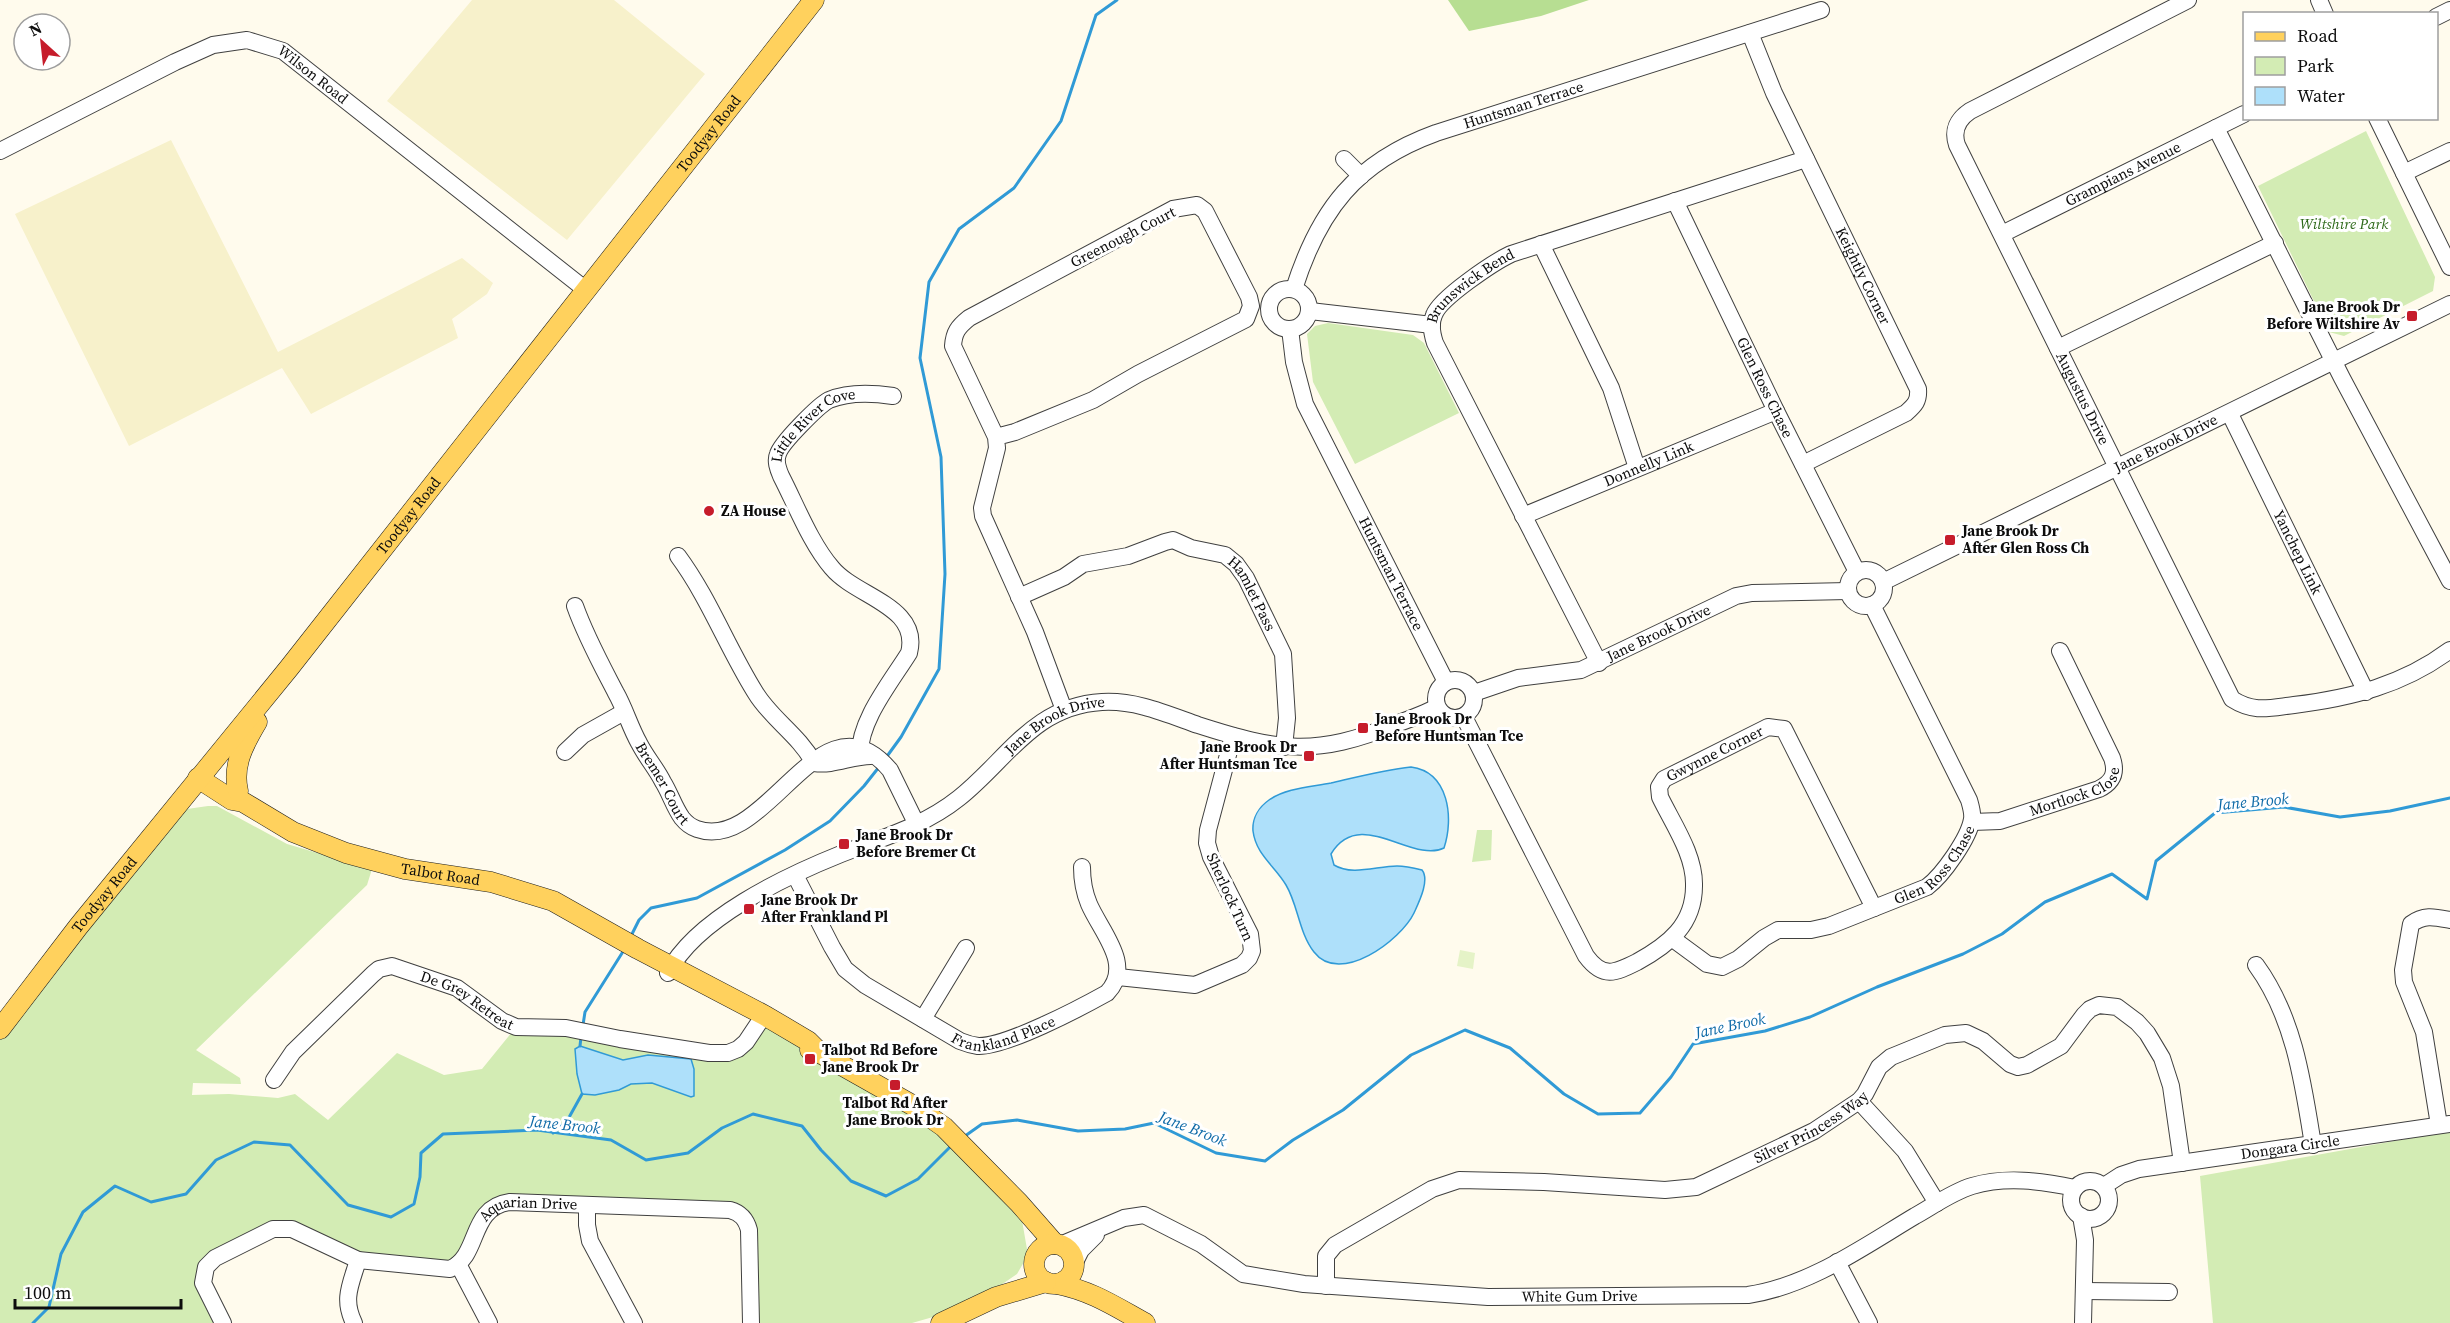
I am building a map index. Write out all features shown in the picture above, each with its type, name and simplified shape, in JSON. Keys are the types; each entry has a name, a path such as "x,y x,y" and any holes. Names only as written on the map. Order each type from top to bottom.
{"main road":[{"name":"Toodyay Road","path":"0,1029 289,668 814,0"},
{"path":"241,797 235,779 241,750 289,668"},
{"name":"Talbot Road","path":"203,773 232,800 241,797 293,832 346,854 405,869 491,882 553,901 638,949 648,961 675,972 761,1019 808,1041 820,1053 914,1106 960,1141 1057,1245"},
{"name":"Talbot Road","path":"1019,1203 1034,1239 1035,1259"},
{"path":"996,1297 1035,1259 1043,1247 1057,1245 1070,1252 1073,1267 1102,1298"},
{"path":"1035,1259 1037,1274 1052,1283 1079,1288 1102,1298 1145,1323"},
{"path":"941,1323 996,1297 1066,1279 1073,1267"}],"street":[{"name":"Augustus Drive","path":"2188,0 1961,117 1957,123 1955,137 1957,145 2232,699 2244,707 2259,709 2338,700 2392,683 2426,666 2450,650"},
{"name":"Huntsman Terrace","path":"1294,289 1313,239 1328,212 1361,176 1400,148 1427,136 1821,10"},
{"name":"Keightly Corner","path":"1750,33 1765,73 1806,159 1915,379 1919,398 1906,413 1803,465"},
{"name":"Wilson Road","path":"0,151 175,62 213,45 247,40 283,51 586,290"},
{"name":"Grampians Avenue","path":"2002,234 2243,114"},
{"path":"2378,120 2450,267"},
{"path":"2216,128 2334,363 2450,581"},
{"path":"2404,173 2450,151"},
{"path":"1344,159 1361,176"},
{"name":"Brunswick Bend","path":"1599,663 1435,343 1432,325 1434,315 1438,308 1485,268 1511,254 1806,159"},
{"name":"Glen Ross Chase","path":"1675,201 1776,411 1857,572"},
{"name":"Greenough Court","path":"1197,205 1205,211 1249,297 1251,306 1246,319 1138,374 1093,400 1016,432 996,437 953,346 958,326 1173,209 1197,205"},
{"path":"2058,348 2275,243"},
{"path":"1541,244 1611,388 1637,468"},
{"path":"1294,289 1305,296 1310,311 1305,322 1290,329 1274,322 1269,305 1279,291 1294,289"},
{"name":"Jane Brook Drive","path":"1883,582 2230,414 2450,304"},
{"path":"1310,311 1432,325"},
{"name":"Huntsman Terrace","path":"1290,329 1294,362 1305,404 1446,682"},
{"name":"Little River Cove","path":"865,753 866,723 909,653 910,629 900,616 851,585 827,562 781,476 777,461 781,447 825,402 864,394 893,396"},
{"name":"Donnelly Link","path":"1522,516 1776,411"},
{"name":"Yanchep Link","path":"2230,414 2366,692"},
{"path":"996,437 997,448 982,508 983,516 1042,650 1064,710"},
{"name":"Hamlet Pass","path":"1019,597 1064,577 1083,564 1128,556 1173,540 1191,548 1225,555 1236,564 1246,578 1282,654 1287,718 1284,747"},
{"path":"678,555 703,592 716,622 754,691 769,711 798,739 814,763"},
{"path":"1848,591 1849,580 1857,572 1873,571 1883,582 1881,598 1872,604"},
{"name":"Jane Brook Drive","path":"1474,693 1501,682 1538,675 1569,674 1599,663 1737,596 1752,593 1848,591 1857,603 1872,604"},
{"name":"Glen Ross Chase","path":"1673,939 1707,964 1722,967 1738,959 1778,930 1820,929 1934,882 1966,836 1972,822 1969,800 1872,604"},
{"name":"Bremer Court","path":"575,606 586,636 639,743 683,819 696,829 712,831 742,822 834,749 865,753"},
{"name":"Mortlock Close","path":"1972,822 2000,821 2088,793 2108,784 2114,776 2115,767 2112,758 2060,651"},
{"path":"1459,680 1474,693 1474,704 1464,717 1458,719 1446,716 1437,707 1436,696 1446,682 1459,680"},
{"name":"Jane Brook Drive","path":"675,972 711,931 712,924 749,899 837,855 917,825 959,799 1027,732 1064,710 1102,702 1139,705 1233,736 1284,747 1306,748 1346,743 1437,707"},
{"path":"565,752 583,735 624,712"},
{"name":"Gwynne Corner","path":"1464,717 1586,956 1600,971 1611,972 1623,969 1657,951 1673,939 1687,918 1693,901 1693,872 1660,797 1659,787 1664,779 1768,727 1784,729 1874,908"},
{"name":"Sherlock Turn","path":"1118,977 1195,986 1242,965 1249,958 1252,951 1250,934 1211,857 1207,843 1208,830 1233,736"},
{"path":"865,753 890,770 917,825"},
{"path":"1082,867 1089,904 1119,966 1118,977"},
{"name":"Frankland Place","path":"795,875 845,969 865,985 960,1041 978,1046 987,1045 1038,1027 1107,993 1115,985 1118,977"},
{"path":"2444,1124 2424,1032 2404,982 2411,924 2418,918 2430,916 2450,920"},
{"path":"923,1019 966,948"},
{"path":"2256,965 2276,996 2295,1051 2303,1082 2313,1144"},
{"name":"De Grey Retreat","path":"274,1080 293,1052 373,974 385,967 398,967 464,990 516,1027 580,1030 626,1040 719,1054 738,1049 746,1042 761,1019"},
{"name":"Silver Princess Way","path":"1326,1286 1326,1256 1335,1245 1441,1185 1468,1179 1665,1190 1696,1187 1804,1137 1859,1101 1885,1061 1945,1035 1956,1033 1974,1036 2010,1064 2018,1067 2027,1065 2061,1046 2090,1009 2099,1005 2117,1007 2137,1022 2147,1033 2162,1058 2171,1086 2182,1163"},
{"path":"1859,1101 1905,1150 1937,1203"},
{"name":"Dongara Circle","path":"2107,1192 2130,1172 2444,1124"},
{"name":"White Gum Drive","path":"1057,1245 1100,1230 1124,1218 1144,1215 1201,1244 1243,1274 1326,1286 1488,1297 1748,1295 1786,1287 1837,1262 1937,1203 1972,1186 2021,1179 2052,1183 2073,1194"},
{"path":"2089,1181 2107,1192 2106,1210 2101,1215 2086,1217 2073,1207 2073,1194 2089,1181"},
{"name":"Aquarian Drive","path":"458,1264 464,1258 482,1218 494,1206 510,1202 730,1210 738,1212 747,1222 749,1230 751,1323"},
{"path":"587,1206 586,1225 591,1240 634,1323"},
{"path":"2083,1323 2086,1217"},
{"path":"223,1323 203,1284 206,1267 215,1258 279,1228 292,1229 358,1260 446,1269 458,1264 489,1323"},
{"name":"White Gum Drive","path":"1073,1267 1081,1251 1100,1230"},
{"path":"354,1323 347,1308 347,1299 358,1260"},
{"path":"1837,1262 1869,1323"},
{"path":"2084,1291 2169,1292"}],"shaded area":[{"path":"472,0 614,0 705,74 567,240 387,101"},
{"path":"171,140 278,352 462,258 493,283 487,294 452,319 458,338 311,414 282,368 129,446 15,214"}],"green space":[{"path":"1448,0 1589,0 1541,16 1469,31"},
{"name":"Wiltshire Park","path":"2366,131 2435,277 2433,291 2344,336 2329,332 2258,186"},
{"path":"1328,323 1413,335 1424,343 1459,413 1355,464 1313,382 1307,334 1315,326"},
{"path":"217,806 287,844 372,869 367,885 196,1050 240,1078 241,1084 193,1083 192,1095 229,1094 278,1098 295,1094 328,1120 397,1053 444,1075 482,1069 516,1027 719,1054 759,1024 914,1106 1019,1203 1028,1255 1017,1274 998,1287 947,1313 912,1323 758,1323 745,1210 511,1195 452,1261 360,1253 301,1226 209,1254 215,1323 0,1323 0,1029 159,827 187,809"},
{"path":"1477,830 1492,830 1491,860 1472,862"},
{"path":"1460,950 1475,953 1473,969 1457,966"},
{"path":"2450,1131 2450,1323 2213,1323 2200,1176"}],"water":[{"path":"1411,767 1424,771 1434,778 1446,798 1448,823 1444,848 1431,851 1417,849 1371,835 1356,835 1343,841 1331,854 1334,865 1349,870 1406,867 1422,870 1425,879 1414,913 1397,935 1384,946 1354,962 1339,964 1325,961 1314,952 1309,944 1286,885 1258,847 1253,831 1255,817 1265,803 1283,793"},
{"path":"580,1046 623,1060 648,1055 691,1059 694,1069 694,1096 691,1097 652,1083 631,1084 619,1090 595,1095 582,1094 577,1074 575,1049"}],"waterway":[{"path":"885,759 901,737 939,669 945,574 941,457 920,358 929,282 959,229 1014,188 1061,121 1096,15 1117,0"},
{"path":"631,936 639,920 651,908 697,898 785,850 830,821 879,767"},
{"name":"Jane Brook","path":"965,1136 982,1124 1017,1120 1078,1131 1125,1129 1154,1123 1216,1153 1265,1161 1293,1140 1343,1110 1411,1055 1465,1030 1510,1048 1564,1094 1598,1114 1640,1113 1671,1077 1693,1044 1765,1031 1810,1017 1877,987 1963,954 2002,934 2045,902 2112,874 2147,899 2156,861 2215,813 2284,807 2340,817 2390,811 2450,798"},
{"path":"583,1025 585,1012 624,950"},
{"path":"580,1046 581,1037"},
{"path":"553,1133 567,1121 582,1094"},
{"name":"Jane Brook","path":"33,1323 49,1307 61,1254 83,1212 115,1186 151,1202 186,1194 216,1160 254,1142 290,1145 348,1205 391,1217 414,1204 420,1177 421,1153 443,1134 537,1130 611,1140 646,1160 688,1153 722,1128 753,1114 802,1126 851,1181 886,1196 918,1179 952,1145"}],"place":[{"name":"Jane Brook Dr Before Wiltshire Av","path":"2412,316"},
{"name":"ZA House","path":"709,511"},
{"name":"Jane Brook Dr After Glen Ross Ch","path":"1950,540"},
{"name":"Jane Brook Dr Before Huntsman Tce","path":"1363,728"},
{"name":"Jane Brook Dr After Huntsman Tce","path":"1309,756"},
{"name":"Jane Brook Dr Before Bremer Ct","path":"844,844"},
{"name":"Jane Brook Dr After Frankland Pl","path":"749,909"},
{"name":"Talbot Rd Before Jane Brook Dr","path":"810,1059"},
{"name":"Talbot Rd After Jane Brook Dr","path":"895,1085"}]}
